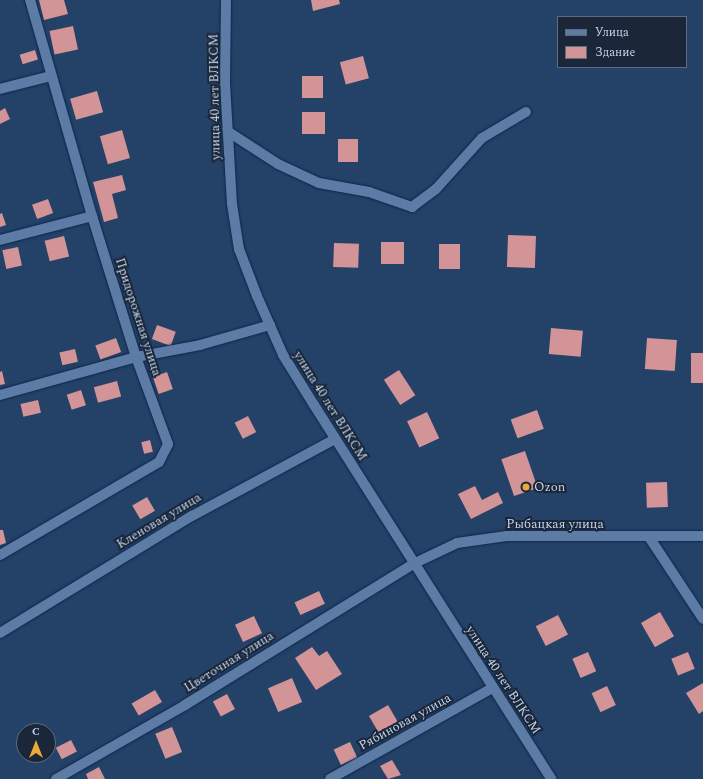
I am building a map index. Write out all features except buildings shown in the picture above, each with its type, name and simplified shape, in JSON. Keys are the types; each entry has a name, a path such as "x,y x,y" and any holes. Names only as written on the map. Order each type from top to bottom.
{"street":[{"name":"Придорожная улица","path":"0,555 159,462 168,444 136,357 92,216 30,0"},
{"name":"улица 40 лет ВЛКСМ","path":"226,0 227,131 239,249 270,325 283,355 413,564 550,779"},
{"path":"0,89 51,76"},
{"path":"227,131 278,164 319,183 369,192 412,207 436,189 482,138 526,112"},
{"path":"0,240 92,216"},
{"path":"0,395 136,357 200,345 270,325"},
{"name":"Кленовая улица","path":"0,633 192,516 335,438"},
{"name":"Рыбацкая улица","path":"413,564 457,543 507,536 703,536"},
{"path":"649,537 703,619"},
{"name":"Цветочная улица","path":"56,779 185,705 413,564"},
{"name":"Рябиновая улица","path":"330,779 492,688"}],"place":[{"name":"Ozon","path":"526,487"}]}
